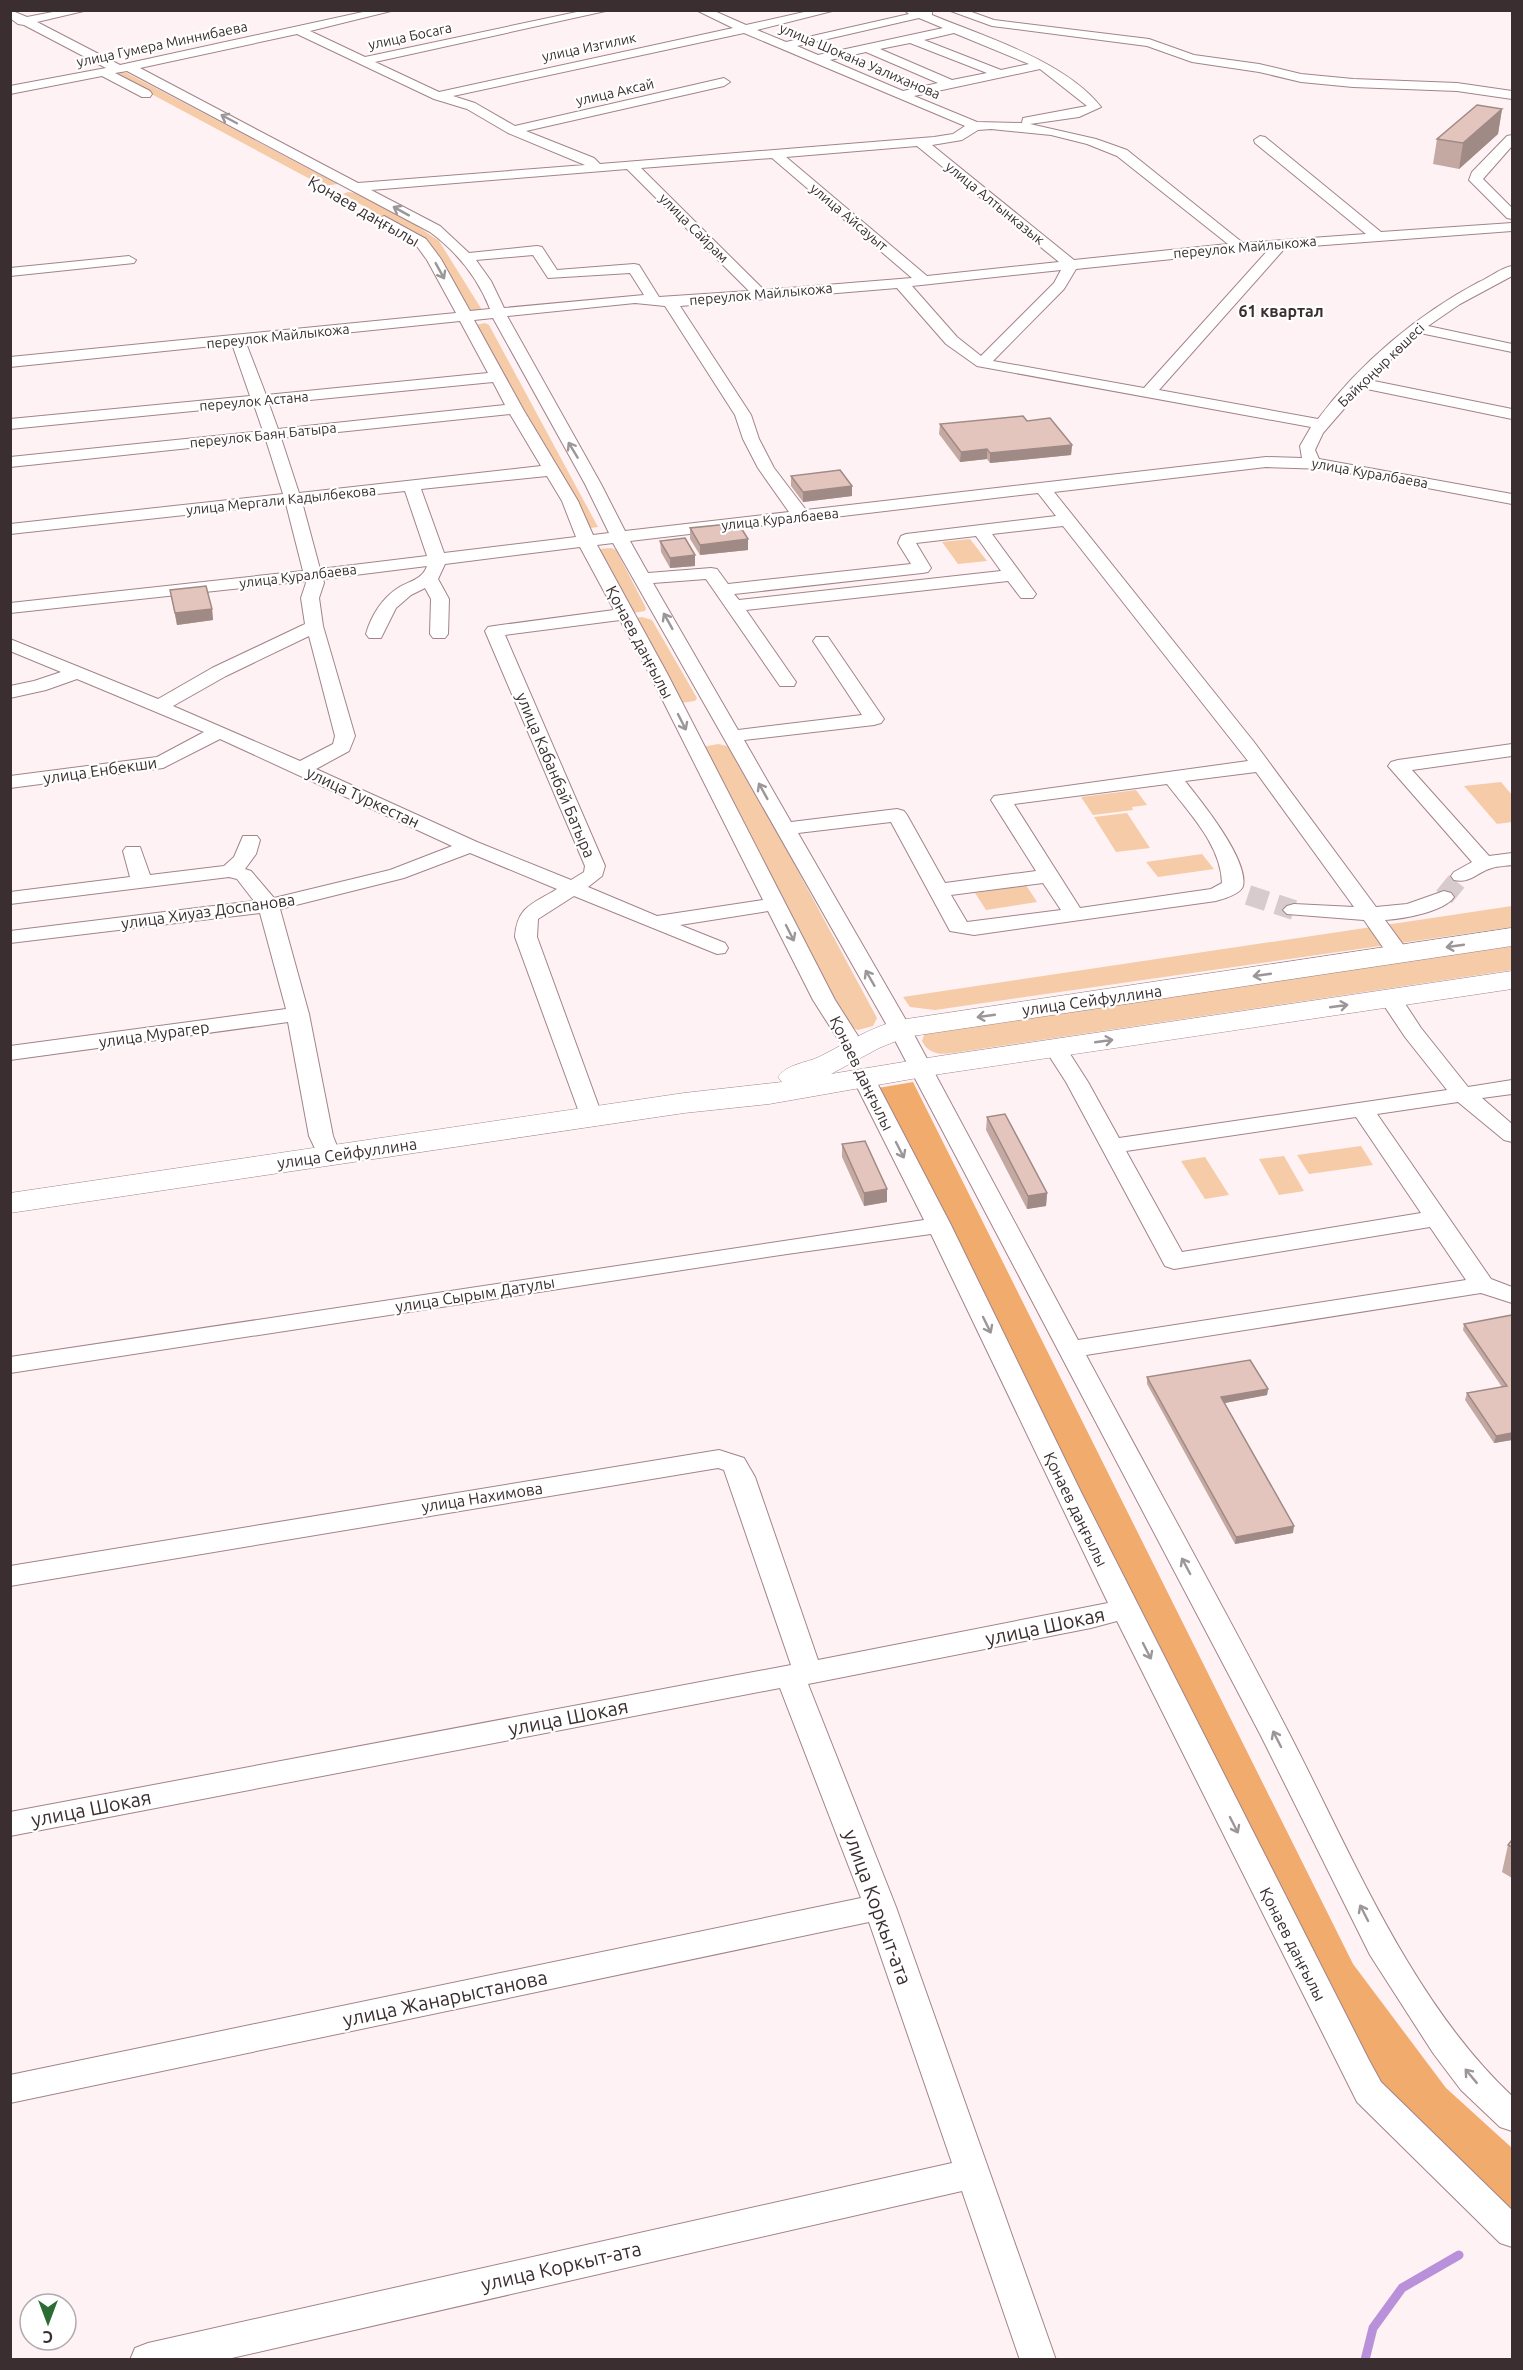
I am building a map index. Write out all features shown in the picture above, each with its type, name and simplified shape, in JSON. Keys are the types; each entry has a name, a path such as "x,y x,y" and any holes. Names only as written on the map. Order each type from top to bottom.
{"main road":[{"name":"улица Сейфуллина","path":"684,1103 783,1080 830,1064 850,1043 900,1029 1512,937"},
{"name":"улица Сейфуллина","path":"10,1203 684,1103 769,1094 1055,1048 1512,980"},
{"name":"Қонаев даңғылы","path":"850,1043 864,1079"}],"street":[{"path":"10,24 83,10"},
{"name":"улица Гумера Миннибаева","path":"10,90 390,10"},
{"name":"улица Босага","path":"298,30 362,61 605,10"},
{"name":"улица Шокана Уалиханова","path":"701,10 975,126"},
{"path":"774,10 794,18"},
{"name":"улица Изгилик","path":"438,96 831,10"},
{"path":"784,46 914,13 943,10"},
{"path":"953,10 992,22 1149,43 1192,58 1259,68 1301,78 1353,83 1457,87 1512,95"},
{"name":"Қонаев даңғылы","path":"10,13 358,187 435,229 467,257 643,579 922,1069 1275,1734 1381,1946 1466,2071 1512,2117"},
{"path":"914,13 1042,64 1095,107 1079,113 1034,118 1026,121 1022,128"},
{"path":"819,59 956,29"},
{"path":"909,38 997,73"},
{"path":"867,48 950,84"},
{"path":"362,61 438,96 471,106 513,130 589,160 596,166"},
{"path":"901,95 1042,64"},
{"path":"104,72 158,100"},
{"name":"улица Аксай","path":"513,130 724,82"},
{"path":"334,192 358,187 596,166 920,142 956,137 975,126 1022,128 1076,136 1117,150 1240,247"},
{"path":"1512,139 1495,163 1477,175 1476,182 1512,215"},
{"path":"1260,140 1377,236"},
{"name":"улица Алтынказык","path":"920,142 1070,264"},
{"name":"улица Айсауыт","path":"774,153 923,280"},
{"name":"улица Сайрам","path":"629,164 759,293"},
{"name":"Қонаев даңғылы","path":"373,214 411,235 428,250 515,409 570,501 592,554 626,614 824,999 850,1043"},
{"name":"переулок Майлыкожа","path":"10,362 465,316 500,316 635,299 670,302 901,283 1240,247 1512,227"},
{"path":"1149,392 1281,244"},
{"path":"467,257 537,250 553,275 634,268 654,300"},
{"path":"10,272 129,260"},
{"path":"982,363 1059,286 1070,264"},
{"name":"Байқоңыр көшесі","path":"1313,462 1308,455 1308,447 1321,424 1359,383 1437,312 1512,271"},
{"path":"901,283 951,339 982,363 1321,424"},
{"path":"500,316 670,302 742,415 744,427 775,480 802,516"},
{"path":"1417,328 1512,348"},
{"path":"238,340 273,434 293,499 315,583 310,598 310,608 345,742 332,754 302,768"},
{"name":"переулок Астана","path":"10,424 497,377"},
{"path":"1359,383 1512,414"},
{"name":"переулок Баян Батыра","path":"10,462 515,409"},
{"name":"улица Куралбаева","path":"10,608 313,575 1266,462 1313,462 1512,499"},
{"name":"улица Мергали Кадылбекова","path":"10,529 552,470"},
{"path":"375,634 379,619 393,602 405,591 430,580 435,571 437,559 412,486"},
{"path":"1043,489 1261,765 1400,954"},
{"path":"722,590 922,568 907,540 1067,520"},
{"path":"980,530 1027,594"},
{"path":"643,579 711,573 787,682"},
{"path":"733,606 1014,575"},
{"path":"430,580 440,599 439,634"},
{"name":"улица Кабанбай Батыра","path":"591,1118 526,937 527,920 531,915 591,876 595,872 595,866 494,631 626,614"},
{"path":"158,707 219,672 314,626"},
{"path":"732,736 874,719 822,641"},
{"name":"улица Туркестан","path":"10,644 302,768 470,846 717,948"},
{"path":"10,692 39,686 78,672"},
{"name":"улица Енбекши","path":"10,782 163,762 219,732"},
{"path":"1484,863 1398,766 1512,750"},
{"path":"1074,915 1001,800 1261,765"},
{"path":"784,829 897,815 958,926 964,928 1240,891 1219,845 1173,778"},
{"path":"230,871 240,864 247,854 250,840"},
{"name":"улица Хиуаз Доспанова","path":"10,938 269,906 397,874 470,846"},
{"path":"133,851 141,882"},
{"path":"1461,876 1484,863 1512,859"},
{"path":"10,898 230,871 244,875 269,906 298,1014 321,1136 329,1156"},
{"path":"939,890 1048,876"},
{"path":"1294,910 1372,915 1428,906 1444,897"},
{"path":"657,922 776,904"},
{"path":"1390,998 1413,1032 1462,1094 1512,1135"},
{"name":"улица Мурагер","path":"10,1053 298,1014"},
{"path":"1055,1048 1112,1146 1174,1261 1437,1218"},
{"name":"Қонаев даңғылы","path":"864,1079 939,1226 1125,1608 1369,2092 1512,2232"},
{"path":"1112,1146 1512,1087"},
{"path":"1362,1108 1482,1285"},
{"name":"улица Сырым Датулы","path":"10,1365 787,1246 939,1226"},
{"path":"1072,1349 1482,1285 1512,1295"},
{"name":"улица Нахимова","path":"10,1576 719,1459 734,1464 741,1477 799,1675"},
{"name":"улица Шокая","path":"10,1824 799,1675 1091,1618 1125,1608"},
{"name":"улица Коркыт-ата","path":"799,1675 1038,2360"},
{"name":"улица Жанарыстанова","path":"10,2088 880,1907"},
{"name":"улица Коркыт-ата","path":"148,2360 974,2173"}],"shaded area":[{"path":"127,73 338,184 323,186 114,74"},
{"path":"356,193 411,222 439,241 482,310 469,313 421,240 343,194"},
{"path":"485,323 489,325 598,527 583,529 476,325"},
{"path":"970,539 987,561 958,564 942,542"},
{"path":"599,549 616,550 646,608 645,611 633,613"},
{"path":"642,617 652,620 697,698 695,701 680,703 635,618"},
{"path":"718,744 733,750 877,1018 873,1026 858,1030 844,1024 702,747"},
{"path":"1501,782 1512,795 1512,822 1497,824 1464,786"},
{"path":"1136,790 1147,805 1132,807 1133,810 1093,815 1081,797"},
{"path":"1127,813 1150,848 1116,852 1094,817"},
{"path":"1202,854 1214,869 1158,877 1146,862"},
{"path":"1026,885 1037,902 986,910 975,893"},
{"path":"1512,906 1512,927 935,1010 910,1007 903,997"},
{"path":"1512,944 1512,970 948,1054 931,1051 922,1041 925,1032 936,1029"},
{"path":"913,1082 1353,1964 1446,2088 1512,2148 1512,2227 1379,2101 878,1088"},
{"path":"1361,1146 1373,1165 1309,1174 1297,1155"},
{"path":"1284,1156 1304,1191 1279,1195 1259,1159"},
{"path":"1205,1157 1229,1195 1205,1199 1181,1161"}],"building":[{"path":"1477,105 1502,109 1463,143 1437,139"},
{"path":"1023,416 1027,421 1050,418 1072,445 990,453 987,449 961,452 940,424"},
{"path":"840,470 852,486 803,492 791,476"},
{"path":"738,523 748,539 700,545 690,528"},
{"path":"685,538 695,555 670,558 660,541"},
{"path":"206,586 212,609 175,613 170,590"},
{"path":"1005,1114 1047,1193 1028,1196 987,1117"},
{"path":"865,1141 887,1189 864,1193 842,1144"},
{"path":"1512,1315 1512,1433 1496,1436 1467,1393 1507,1386 1464,1324"},
{"path":"1250,1360 1268,1389 1221,1397 1294,1526 1236,1537 1147,1377"}],"waterway":[{"path":"1365,2360 1373,2328 1402,2288 1459,2255"}],"tunnel":[{"path":"1444,897 1461,876"},
{"path":"1248,895 1294,910"}],"district":[{"name":"61 квартал","path":"1281,311"}]}
